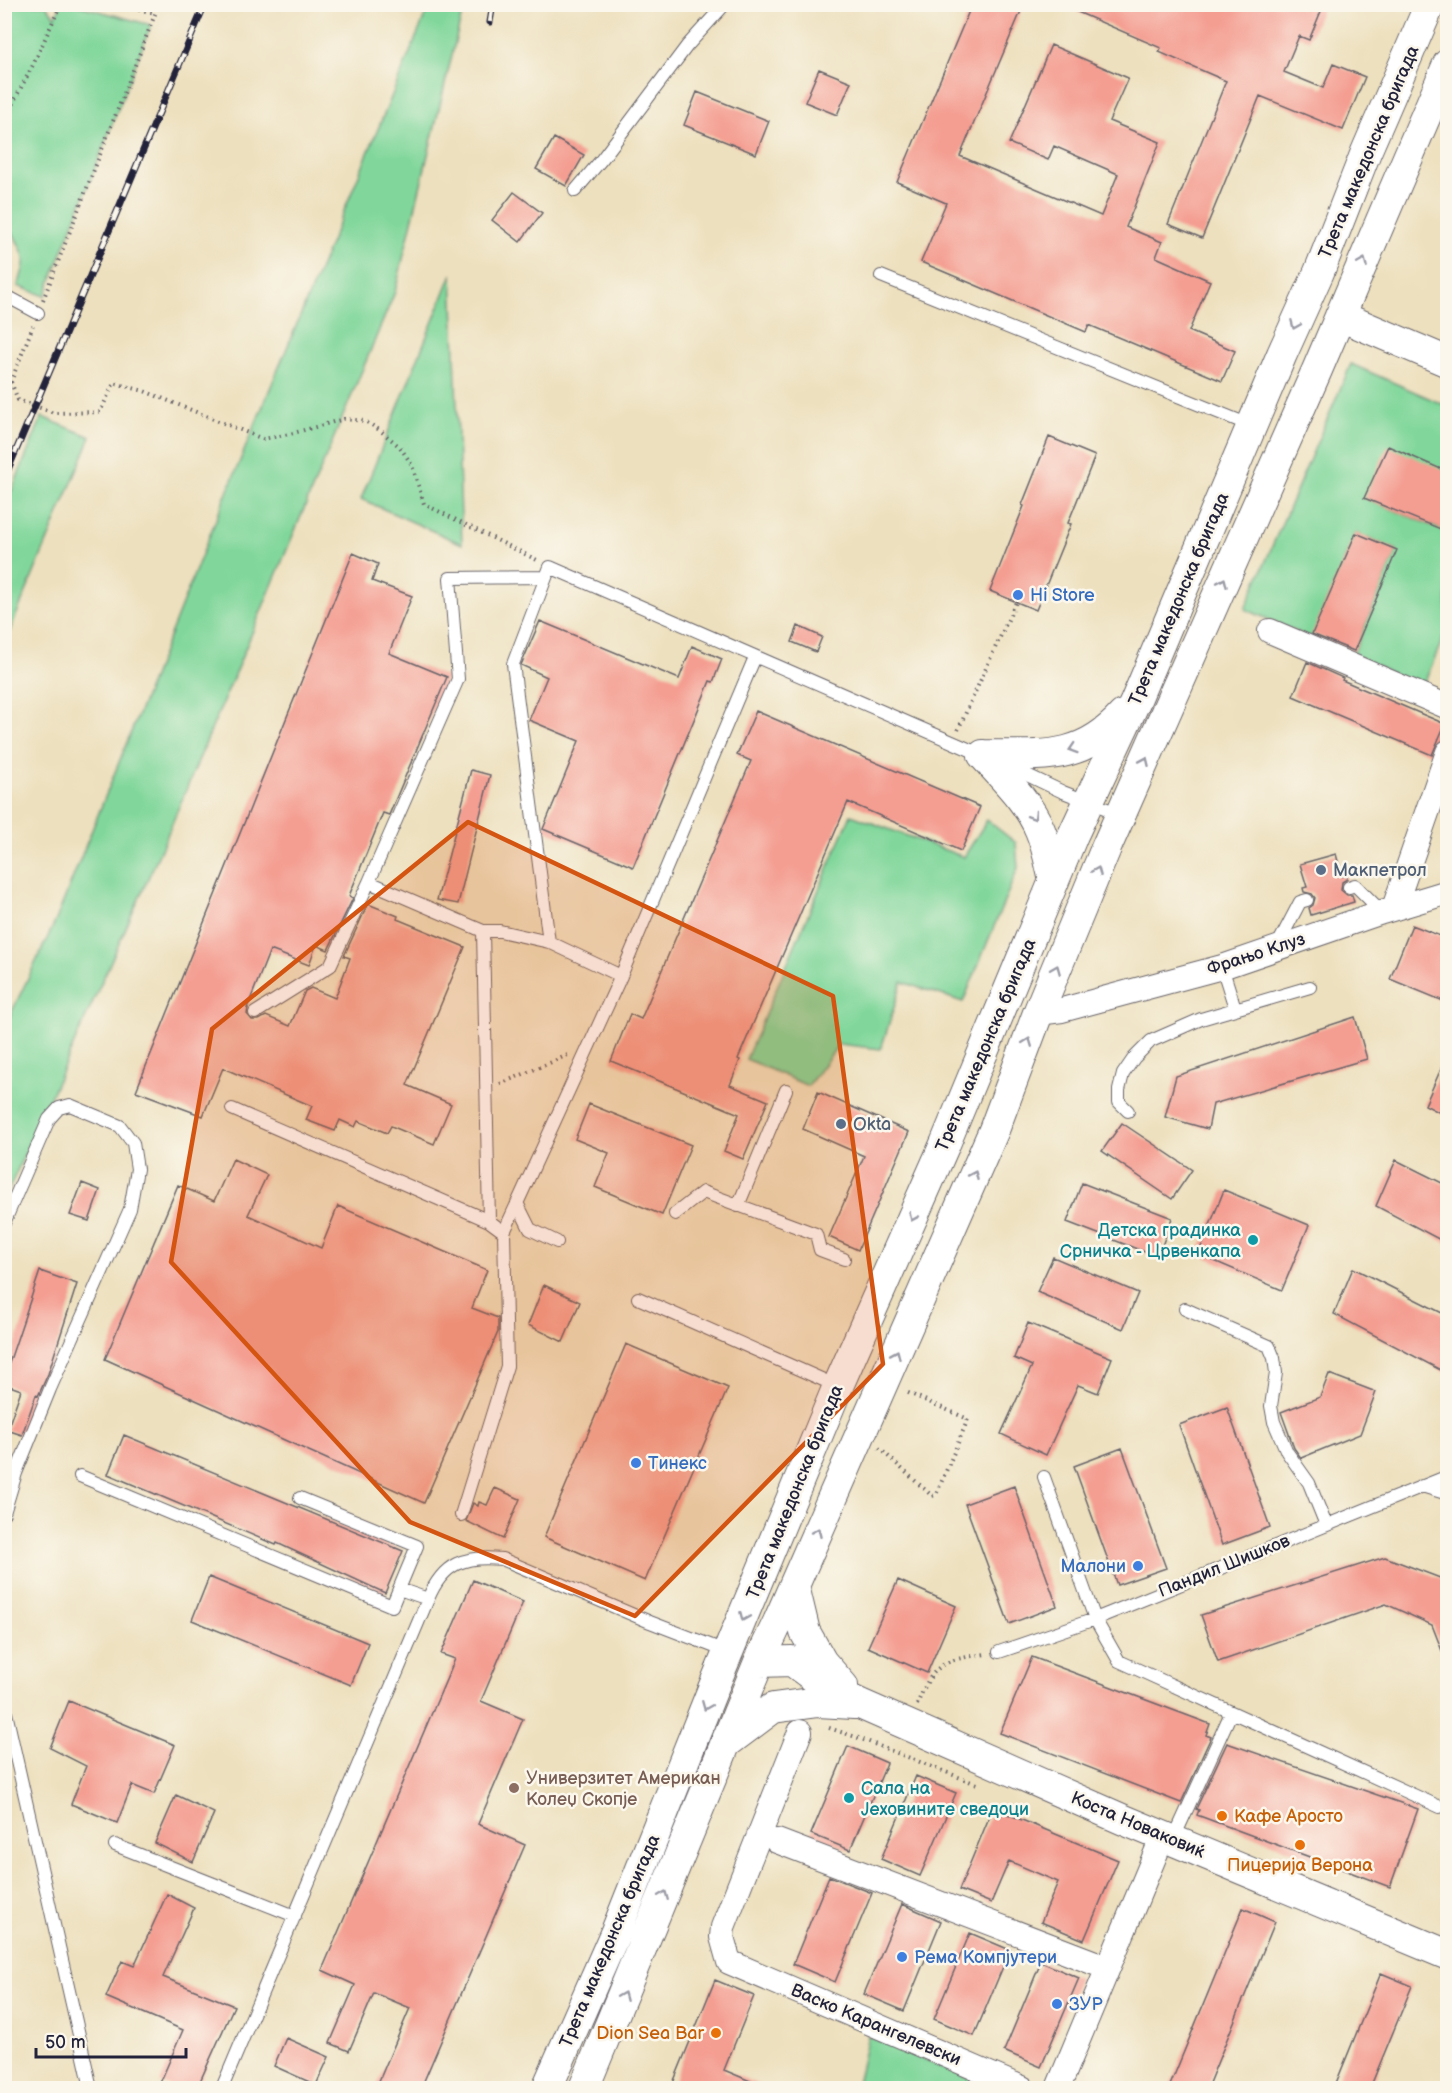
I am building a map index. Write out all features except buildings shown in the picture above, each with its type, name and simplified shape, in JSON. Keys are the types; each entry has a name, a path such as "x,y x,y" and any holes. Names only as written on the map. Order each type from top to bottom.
{"street":[{"name":"Трета македонска бригада","path":"547,2088 616,1929 838,1386 945,1144 1054,881 1135,702 1319,272 1366,152 1430,4"},
{"name":"Трета македонска бригада","path":"584,2088 723,1746 994,1130 1050,1012 1121,814 1448,64"},
{"path":"1340,316 1448,362"},
{"path":"1270,631 1448,707"},
{"path":"983,755 1065,752 1081,747 1100,737 1135,702"},
{"path":"1388,910 1448,753"},
{"path":"983,755 1014,789 1036,822 1054,881"},
{"name":"Фрањо Клуз","path":"1050,1012 1222,967 1388,910 1448,892"},
{"path":"794,1586 805,1632 822,1662 860,1704"},
{"name":"Коста Новаковиќ","path":"728,1652 759,1662 784,1679 831,1690 908,1726 1168,1838 1448,1955"},
{"path":"723,1746 773,1707 818,1702 860,1704"},
{"name":"Васко Карангелевски","path":"800,1732 723,1927 722,1937 729,1962 1022,2088"},
{"path":"1058,2088 1108,1968 1168,1838"},
{"path":"777,1841 1108,1968"}],"lane":[{"path":"575,191 602,159 687,46 725,4"},
{"path":"881,276 1253,426"},
{"path":"4,304 12,298 38,313"},
{"path":"255,1013 330,966 369,882 458,679 450,578 548,572 850,697 952,743 1121,814"},
{"path":"548,572 513,664 549,942"},
{"path":"461,1515 507,1366 504,1232 591,1046 755,657"},
{"path":"369,882 483,931 500,931 549,942 621,976"},
{"path":"1349,887 1355,885 1388,910"},
{"path":"1276,948 1300,902 1307,900"},
{"path":"483,931 489,1221"},
{"path":"1222,967 1235,1008"},
{"path":"1128,1112 1119,1102 1123,1074 1134,1058 1151,1041 1201,1018 1310,987"},
{"path":"738,1206 786,1090"},
{"path":"4,1222 49,1119 59,1108 70,1105 120,1126 133,1143 137,1169 130,1209 45,1400 16,1473 4,1513"},
{"path":"232,1109 489,1221 504,1232"},
{"path":"675,1214 703,1192 816,1234 820,1250 844,1259"},
{"path":"517,1203 530,1229 556,1242"},
{"path":"638,1298 838,1386"},
{"path":"1185,1309 1269,1346 1274,1358 1276,1373 1271,1406 1274,1422 1287,1452 1309,1483 1326,1525"},
{"path":"80,1476 392,1606 417,1546 300,1498"},
{"name":"Пандил Шишков","path":"999,1652 1095,1619 1448,1476"},
{"path":"1044,1477 1095,1619 1119,1661 1440,1807"},
{"path":"1422,1486 1448,1494"},
{"path":"222,2088 428,1599 442,1575 454,1565 468,1559 482,1557 502,1559 650,1622 728,1652"},
{"path":"399,1588 428,1599"},
{"path":"4,1704 91,2088"},
{"path":"1168,1838 1231,1713"},
{"path":"115,1845 295,1916"}],"path":[{"path":"4,120 61,4"},
{"path":"109,4 156,13"},
{"path":"4,399 159,4"},
{"path":"11,382 18,400 54,413 100,412 114,383 144,391 263,439 344,419 365,422 381,431 400,447 412,465 424,504 548,572"},
{"path":"952,743 1016,602"},
{"path":"487,1089 591,1046"},
{"path":"874,1443 932,1496 936,1495 968,1419 898,1388"},
{"path":"908,1726 925,1683 937,1668 955,1658 999,1652"}],"highlighted area":[{"path":"468,822 833,996 883,1364 635,1616 410,1522 171,1262 212,1029"}],"green space":[{"path":"430,4 464,5 395,292 163,845 5,1198 5,1026 56,920 227,492"},
{"path":"4,5 46,5 55,17 61,5 77,5 151,25 45,296 18,286 24,265 23,254 13,234 5,232"},
{"path":"452,274 462,544 361,499"},
{"path":"1351,364 1447,406 1447,472 1365,498 1447,532 1447,629 1422,688 1353,654 1397,550 1356,533 1311,638 1245,609"},
{"path":"42,417 91,437 5,642 5,507"},
{"path":"851,815 964,857 987,820 1016,843 1018,868 963,1002 902,982 881,1049 839,1044 808,1086 746,1059"},
{"path":"868,2036 995,2088 856,2088"}],"railway":[{"path":"4,479 205,4"},
{"path":"490,22 493,4"}],"place":[{"name":"Hi Store","path":"1018,595"},
{"name":"Макпетрол","path":"1321,870"},
{"name":"Okta","path":"841,1124"},
{"name":"Детска градинка Срничка - Црвенкапа","path":"1253,1240"},
{"name":"Тинекс","path":"636,1463"},
{"name":"Малони","path":"1138,1566"},
{"name":"Универзитет Американ Колеџ Скопје","path":"514,1788"},
{"name":"Сала на Јеховините сведоци","path":"849,1798"},
{"name":"Кафе Аросто","path":"1222,1816"},
{"name":"Пицерија Верона","path":"1300,1845"},
{"name":"Рема Компјутери","path":"902,1957"},
{"name":"ЗУР","path":"1057,2004"},
{"name":"Dion Sea Bar","path":"716,2033"}]}
